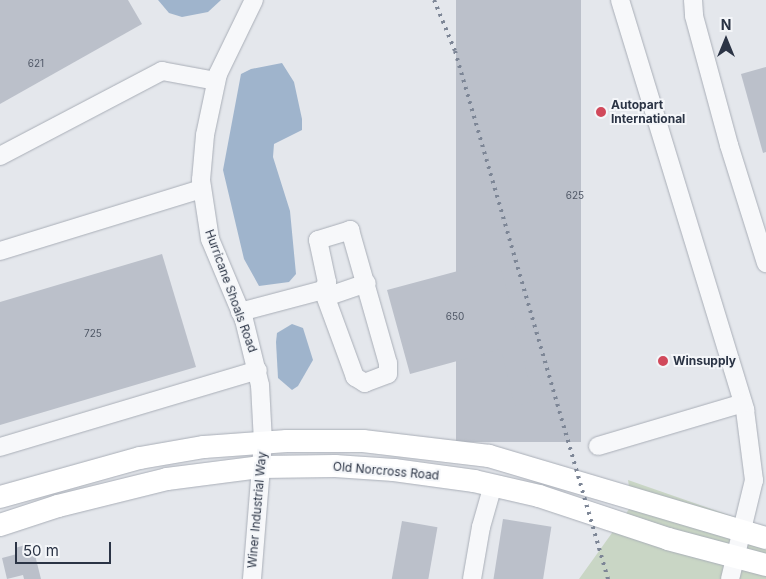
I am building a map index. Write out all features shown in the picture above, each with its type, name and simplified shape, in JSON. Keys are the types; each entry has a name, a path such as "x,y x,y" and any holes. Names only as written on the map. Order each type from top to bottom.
{"main road":[{"path":"0,497 140,458 263,442 363,441 489,456 743,533 766,538"},
{"name":"Old Norcross Road","path":"0,525 58,506 158,480 261,467 335,466 394,470 493,485 539,496 732,568 766,564"}],"street":[{"name":"Hurricane Shoals Road","path":"254,0 216,81 202,156 202,188 210,238 240,312 258,370 263,407 263,442"},
{"path":"620,0 743,404 754,480 743,533 732,568"},
{"path":"693,0 694,16 729,145 766,263"},
{"path":"0,156 162,71 216,81"},
{"path":"0,251 202,188"},
{"path":"346,230 353,233 390,372 365,383 355,377 324,294 328,282 318,240 346,230"},
{"path":"240,312 367,283"},
{"path":"0,447 258,370"},
{"path":"598,446 743,404"},
{"name":"Winer Industrial Way","path":"252,579 263,442"},
{"path":"472,579 481,527 493,485"}],"green space":[{"path":"628,480 766,528 766,579 579,579 632,505"}],"water":[{"path":"158,0 221,0 208,12 182,17 169,13"},
{"path":"282,63 294,82 302,119 302,130 274,144 273,157 290,211 296,274 289,282 259,286 244,259 223,170 241,74 251,69"},
{"path":"292,324 303,328 313,360 298,386 292,390 278,378 276,342 277,333"}],"building":[{"path":"0,0 128,0 142,24 0,104"},
{"path":"456,0 581,0 581,442 456,442"},
{"path":"766,67 766,152 763,153 741,74"},
{"path":"162,254 196,367 0,425 0,302"},
{"path":"499,260 534,401 515,406 501,349 410,374 387,290"},
{"path":"503,519 551,527 543,579 493,579"},
{"path":"402,521 437,527 428,579 392,579"},
{"path":"32,543 41,579 24,579 23,575 7,579 2,558 17,554 15,548"}],"railway":[{"path":"434,0 455,51 608,579"}],"place":[{"name":"Autopart International","path":"601,112"},
{"name":"Winsupply","path":"663,361"}]}
